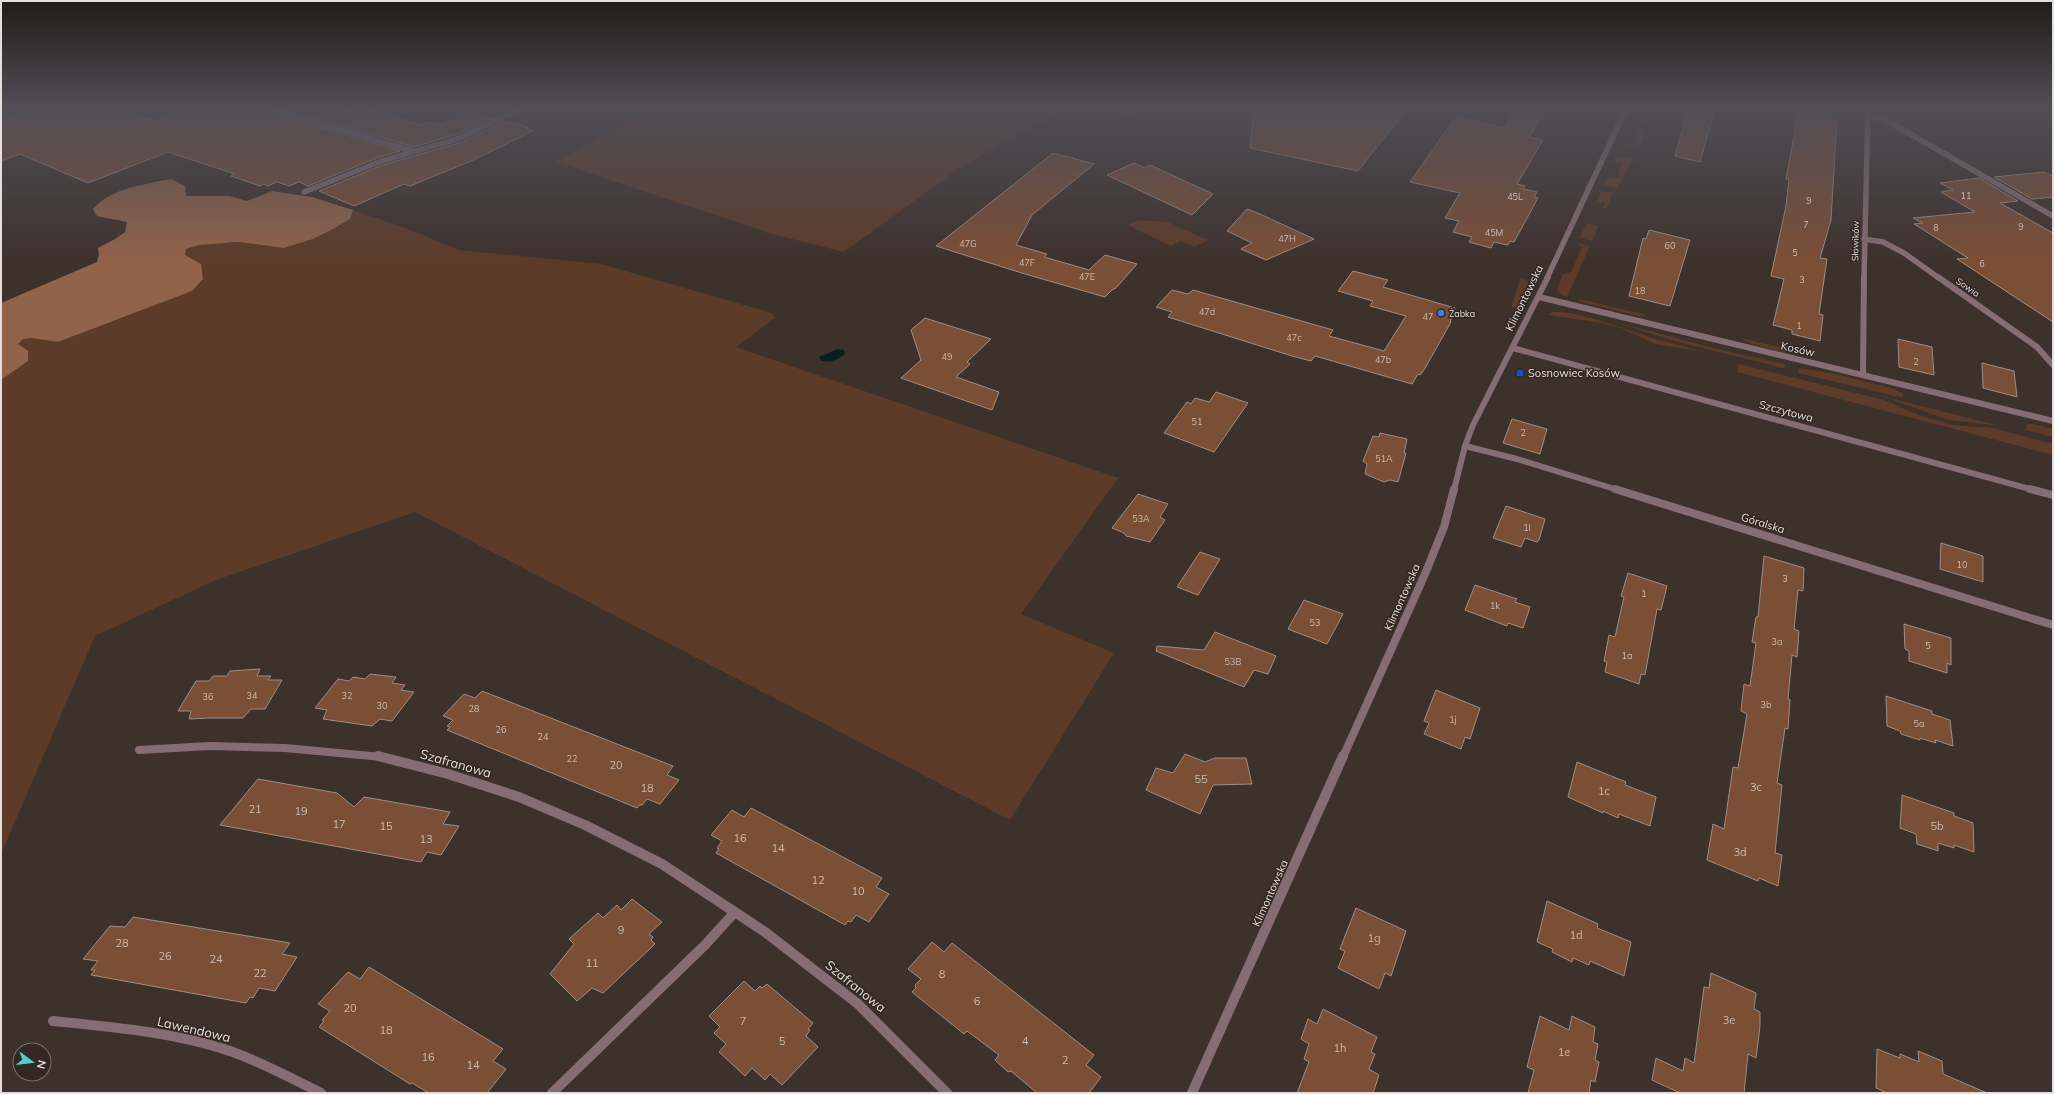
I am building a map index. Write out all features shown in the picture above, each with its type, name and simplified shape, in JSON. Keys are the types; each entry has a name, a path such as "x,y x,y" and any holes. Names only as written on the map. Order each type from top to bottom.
{"street":[{"path":"304,192 389,160"},
{"name":"Klimontowska","path":"1192,1093 1426,574 1444,527 1465,446 1473,425 1539,297 1602,160"},
{"name":"Słowików","path":"1863,374 1864,238 1866,160"},
{"path":"1956,160 2053,216"},
{"name":"Sowia","path":"1864,238 1883,242 1904,253 2037,346 2053,365"},
{"name":"Kosów","path":"1539,297 2053,421"},
{"name":"Szczytowa","path":"1513,348 2053,495"},
{"name":"Góralska","path":"1465,446 1517,459 2053,625"},
{"name":"Szafranowa","path":"139,750 210,746 285,748 373,756 448,774 519,796 585,825 662,864 765,932 858,1004 882,1026 947,1093"},
{"path":"552,1093 705,945 735,912"},
{"name":"Lawendowa","path":"53,1021 111,1027 170,1036 228,1050 268,1066 321,1093"}],"shaded area":[{"path":"559,160 973,160 961,167 844,252 772,234 556,162"},
{"path":"1615,160 1634,160 1617,188 1604,185 1606,179 1621,177 1618,174 1621,174 1618,169 1621,168 1619,166 1623,165 1620,162 1614,162"},
{"path":"171,179 185,186 186,196 229,196 247,201 272,191 312,197 353,210 350,219 335,228 313,239 284,248 238,242 199,245 186,249 185,255 201,264 203,279 192,291 58,342 31,338 23,339 18,344 28,351 28,361 1,380 1,303 97,262 99,254 98,248 125,232 127,222 97,216 93,209 109,196 129,188"},
{"path":"1601,191 1613,193 1606,209 1602,206 1606,205 1603,202 1596,203"},
{"path":"353,210 406,228 459,250 601,264 772,313 775,318 736,347 1118,478 1021,614 1114,653 1010,820 415,512 216,580 95,636 1,854 1,380 28,361 18,344 23,339 31,338 58,342 192,291 185,255 186,249 199,245 238,242 284,248 313,239 335,228 350,219"},
{"path":"1139,220 1168,222 1208,240 1194,247 1181,241 1171,246 1128,225"},
{"path":"1586,223 1598,226 1592,241 1580,238"},
{"path":"1577,243 1590,246 1567,297 1560,294 1557,289 1563,274 1571,272 1582,248"},
{"path":"1521,277 1528,282 1530,288 1520,309 1511,307"},
{"path":"1579,299 1647,315 1638,316 1578,301"},
{"path":"1552,312 1562,312 1587,317 1657,339 1706,352 1655,344 1621,328 1602,323 1548,315"},
{"path":"1612,321 1721,350 1785,364 1785,367 1783,368 1674,341"},
{"path":"1741,338 1786,349 1786,353 1749,343"},
{"path":"1739,364 1884,400 1921,416 1953,425 1993,428 2053,444 2053,455 1737,372"},
{"path":"1799,368 1836,374 1895,389 1903,394 1903,398 1798,373"},
{"path":"1881,396 1989,423 2000,426 1949,420"},
{"path":"2027,424 2034,424 2053,429 2053,437 2026,430"}],"water":[{"path":"838,349 844,350 845,354 828,362 821,361 819,357"}],"building":[{"path":"34,160 147,160 88,183"},
{"path":"193,160 372,160 308,186 299,182 289,186 277,182 268,186 264,184 260,186 231,176 235,174"},
{"path":"400,160 473,160 410,186 404,184 354,206 319,191 380,166"},
{"path":"1044,160 1079,160 1094,164 1032,215 1016,245 1047,254 1044,257 1089,270 1105,255 1137,264 1115,289 1113,289 1105,297 936,246"},
{"path":"1307,160 1367,160 1358,171"},
{"path":"1426,160 1531,160 1517,184 1525,186 1523,189 1537,192 1534,197 1538,198 1514,242 1510,241 1508,245 1494,242 1491,248 1469,242 1472,237 1453,232 1459,221 1445,218 1460,193 1410,182"},
{"path":"1790,160 1835,160 1831,220 1820,258 1827,259 1819,314 1823,315 1820,341 1792,334 1792,330 1773,325 1784,279 1771,276 1786,206 1789,179 1786,179"},
{"path":"1134,163 1145,168 1150,165 1213,194 1192,215 1107,175"},
{"path":"2044,172 2053,176 2053,197 2032,199 1994,177"},
{"path":"1979,178 2018,201 2000,203 2053,233 2053,322 1957,259 1968,258 1914,224 1923,223 1913,218 1975,212 1941,192 1953,190 1940,183"},
{"path":"1247,209 1314,239 1266,260 1241,249 1252,243 1227,231"},
{"path":"1649,230 1690,240 1670,306 1629,296 1643,238 1646,239"},
{"path":"1353,271 1388,280 1383,287 1455,308 1450,317 1452,317 1451,322 1424,370 1420,375 1418,374 1412,384 1315,356 1311,361 1292,356 1168,317 1172,312 1156,307 1172,290 1188,294 1193,290 1333,330 1329,336 1384,351 1406,316 1370,306 1373,301 1338,291"},
{"path":"925,318 991,339 967,362 970,364 956,377 999,392 992,410 901,378 921,360 911,330"},
{"path":"1898,339 1932,347 1934,375 1899,367"},
{"path":"1982,363 2014,371 2017,397 1983,388"},
{"path":"1216,392 1248,403 1214,452 1164,433 1187,402 1191,404 1195,398 1209,402"},
{"path":"1512,419 1547,429 1540,454 1503,443"},
{"path":"1380,433 1407,439 1404,453 1406,453 1398,482 1390,480 1384,482 1365,474 1367,464 1363,461 1373,436 1379,437"},
{"path":"1138,494 1168,504 1160,517 1165,520 1150,542 1126,536 1124,533 1112,528"},
{"path":"1506,506 1545,519 1539,540 1537,542 1525,538 1521,547 1493,538"},
{"path":"1941,543 1983,556 1983,582 1940,569"},
{"path":"1200,552 1220,559 1198,595 1177,587"},
{"path":"1764,556 1804,568 1803,591 1798,590 1794,629 1799,631 1797,657 1792,655 1788,699 1790,700 1788,729 1785,728 1777,783 1782,785 1775,853 1782,855 1778,886 1759,878 1758,881 1707,860 1713,824 1724,829 1733,767 1738,768 1747,714 1741,711 1744,684 1750,686 1756,643 1752,642 1756,617 1758,617"},
{"path":"1628,573 1667,586 1661,610 1657,609 1645,675 1641,674 1639,684 1605,672 1607,662 1604,661 1609,635 1615,637 1624,597 1621,596"},
{"path":"1475,585 1517,599 1515,602 1530,607 1523,628 1508,623 1507,626 1465,610"},
{"path":"1304,600 1343,614 1327,644 1288,629"},
{"path":"1904,624 1951,638 1951,665 1947,663 1947,673 1909,661 1909,651 1905,649"},
{"path":"1215,632 1276,656 1268,674 1254,670 1244,687 1156,651 1157,646 1204,650"},
{"path":"260,669 257,676 271,676 268,680 282,680 265,709 251,709 243,718 189,719 191,711 178,711 196,681 209,681 213,676 227,676 230,671"},
{"path":"370,674 396,677 392,683 405,685 401,690 414,692 392,721 380,719 372,726 323,719 327,710 315,708 338,679 349,681 353,677 365,679"},
{"path":"1436,690 1480,708 1470,739 1465,737 1461,749 1424,734 1429,723 1424,721"},
{"path":"482,691 673,766 667,775 679,780 660,804 647,799 637,808 447,730 450,727 447,726 453,720 443,716 464,694 475,698"},
{"path":"1886,696 1932,711 1932,714 1950,720 1953,746 1935,740 1936,743 1920,738 1920,740 1901,734 1900,731 1887,726"},
{"path":"1185,754 1205,762 1215,758 1246,758 1252,784 1213,785 1200,814 1146,790 1156,768 1173,773"},
{"path":"1577,762 1626,782 1625,785 1656,797 1650,826 1619,814 1618,818 1603,811 1603,813 1568,797"},
{"path":"258,779 337,793 354,807 364,797 450,812 443,824 459,826 441,855 427,852 421,862 220,825"},
{"path":"1902,795 1954,813 1954,816 1973,823 1974,852 1954,845 1954,848 1938,843 1938,851 1917,844 1916,834 1900,828"},
{"path":"751,808 882,878 876,887 889,894 869,922 856,915 851,922 848,921 845,925 716,853 719,849 717,848 722,841 711,835 732,810 744,817"},
{"path":"632,899 662,922 649,934 653,937 651,940 655,944 603,993 592,988 577,1001 550,974 574,944 569,939 598,913 603,918 617,905 621,910"},
{"path":"1547,901 1598,924 1597,928 1631,942 1624,976 1590,961 1589,965 1573,958 1572,962 1552,952 1553,949 1537,942"},
{"path":"1356,908 1406,931 1391,976 1385,973 1379,989 1338,968 1345,951 1340,949"},
{"path":"133,917 290,943 282,954 297,957 275,991 259,988 253,998 250,997 246,1003 91,975 95,970 91,970 98,961 83,959 110,926 125,927"},
{"path":"932,942 944,952 952,943 1094,1055 1086,1065 1101,1077 1089,1093 1037,1093 1011,1071 1008,1072 995,1060 999,1055 967,1031 964,1034 912,992 916,988 915,985 921,979 908,969"},
{"path":"369,967 503,1049 493,1061 506,1069 487,1093 429,1093 412,1083 410,1084 319,1027 324,1021 322,1020 330,1011 318,1004 348,972 360,979"},
{"path":"1711,973 1756,993 1754,1009 1760,1012 1760,1026 1756,1058 1748,1054 1744,1093 1680,1093 1652,1080 1656,1058 1683,1071 1685,1058 1694,1063 1704,987 1709,988"},
{"path":"744,981 755,991 760,986 762,988 767,984 813,1023 808,1029 810,1030 806,1036 818,1047 782,1085 770,1074 765,1080 752,1068 745,1076 719,1052 726,1044 714,1033 720,1027 709,1016"},
{"path":"1323,1009 1377,1037 1371,1052 1375,1054 1369,1069 1379,1075 1373,1093 1297,1093 1309,1062 1304,1059 1309,1044 1301,1039 1308,1019 1317,1024"},
{"path":"1540,1016 1569,1030 1572,1016 1595,1027 1593,1042 1598,1044 1595,1060 1599,1062 1595,1082 1591,1080 1589,1093 1528,1093 1534,1070 1527,1067"},
{"path":"1877,1049 1900,1058 1900,1054 1919,1062 1918,1051 1942,1061 1943,1074 1987,1093 1887,1093 1876,1088"}],"place":[{"name":"Żabka","path":"1441,313"},
{"name":"Sosnowiec Kosów","path":"1520,373"}]}
